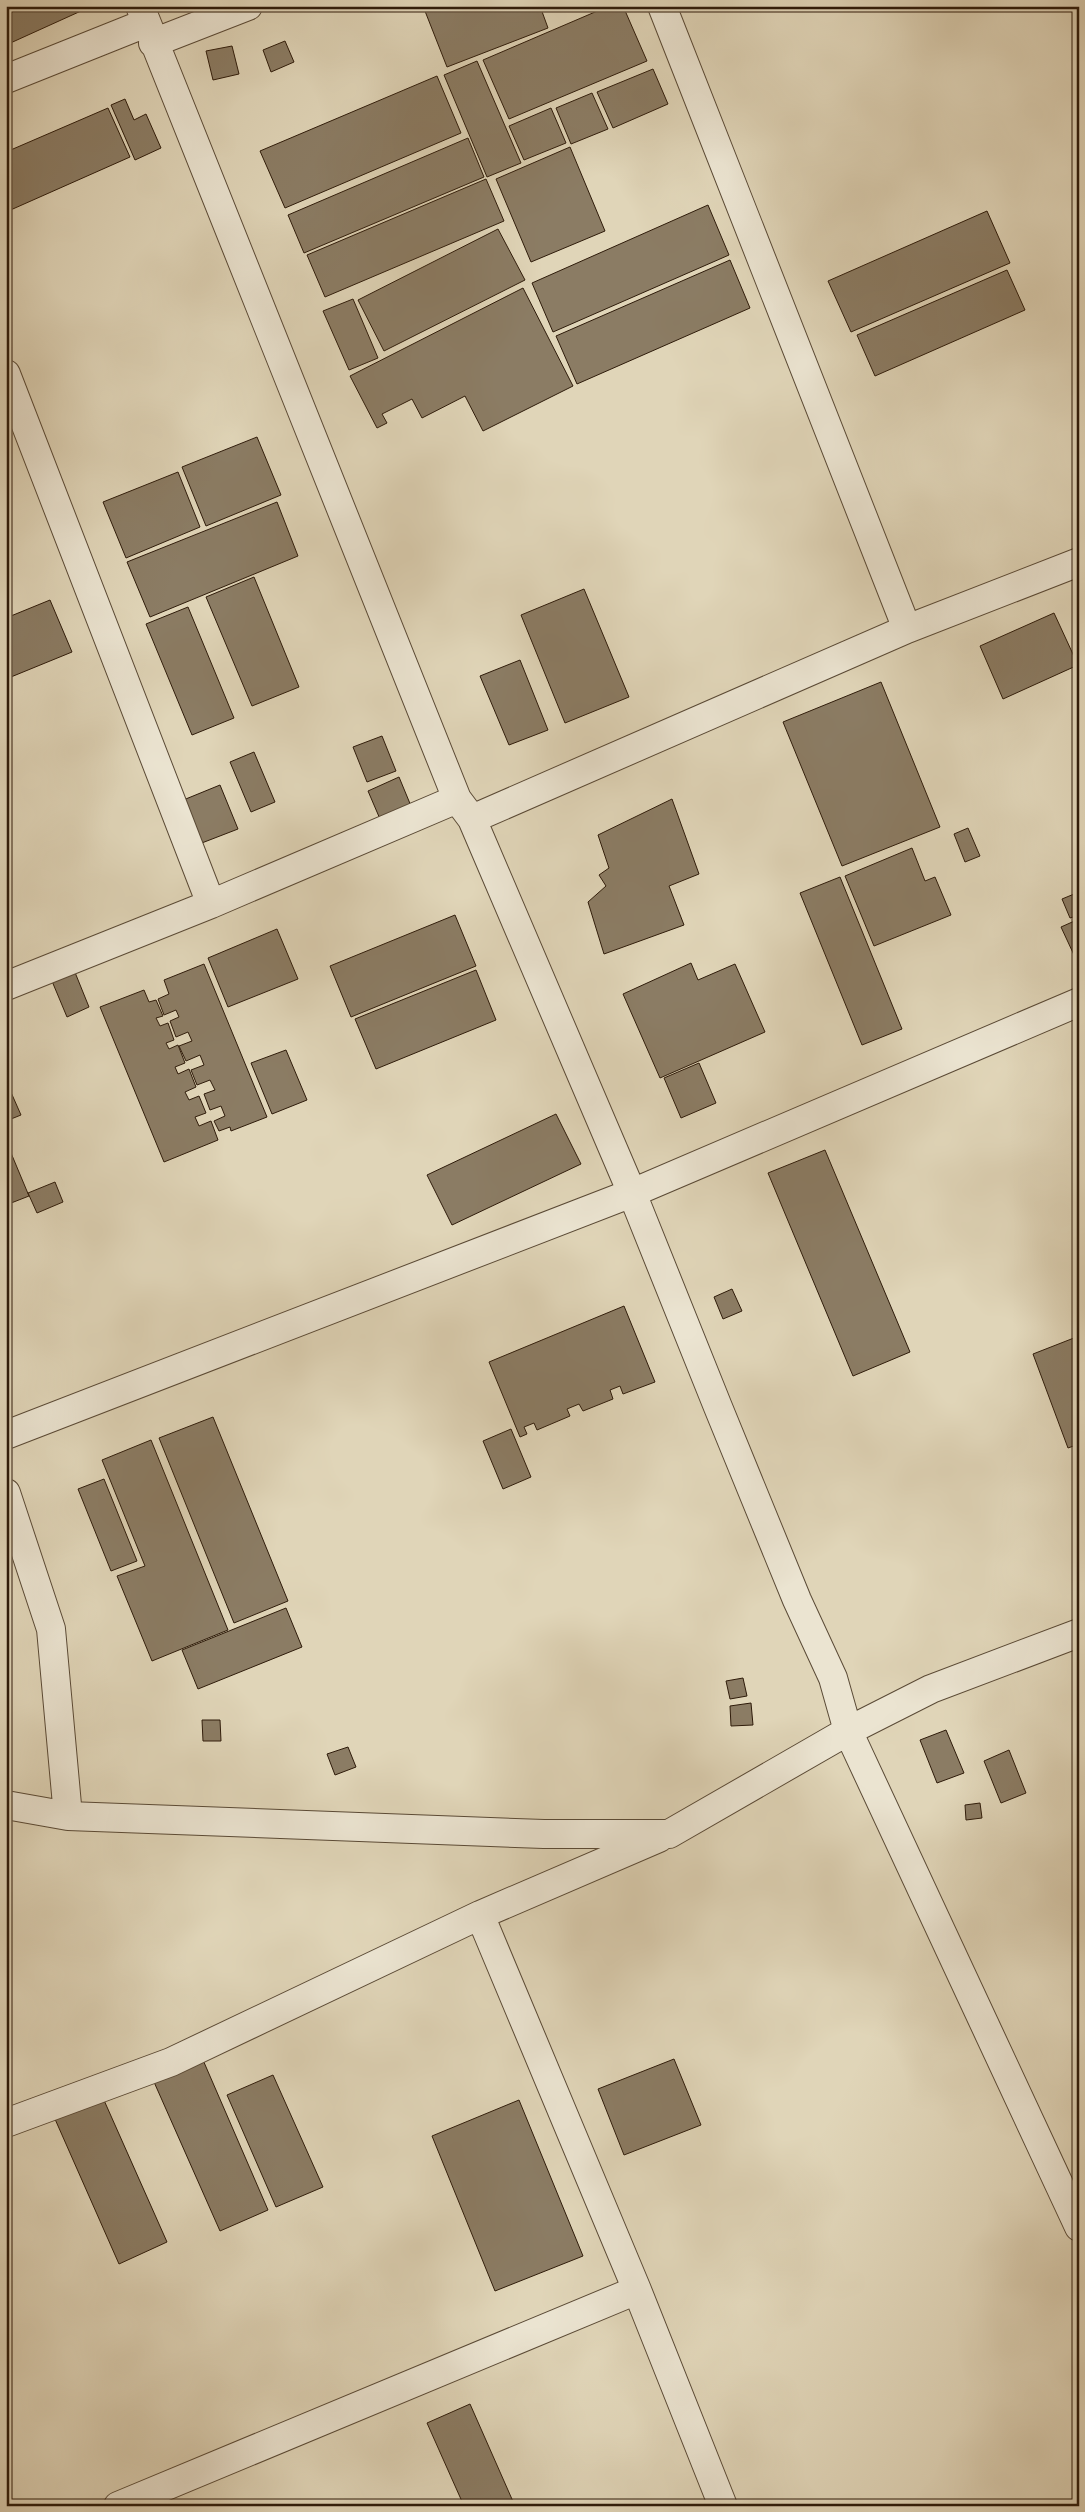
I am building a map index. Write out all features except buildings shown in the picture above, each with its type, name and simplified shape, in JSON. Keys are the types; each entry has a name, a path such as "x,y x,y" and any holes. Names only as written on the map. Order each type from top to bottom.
{"street":[{"path":"6,79 146,24 248,6"},
{"path":"662,6 907,629"},
{"path":"146,24 465,809 632,1193 797,1600 833,1678 848,1732 1070,2184 1079,2227"},
{"path":"6,374 210,904"},
{"path":"6,986 210,904 465,809 907,629 1079,562"},
{"path":"6,1435 632,1193 1079,1002"},
{"path":"6,1493 51,1629 68,1816"},
{"path":"6,2123 171,2062 480,1915 669,1834 848,1732 931,1689 1079,1633"},
{"path":"6,1805 68,1816 544,1834 669,1834"},
{"path":"480,1915 637,2290 723,2506"},
{"path":"118,2506 637,2290"}]}
